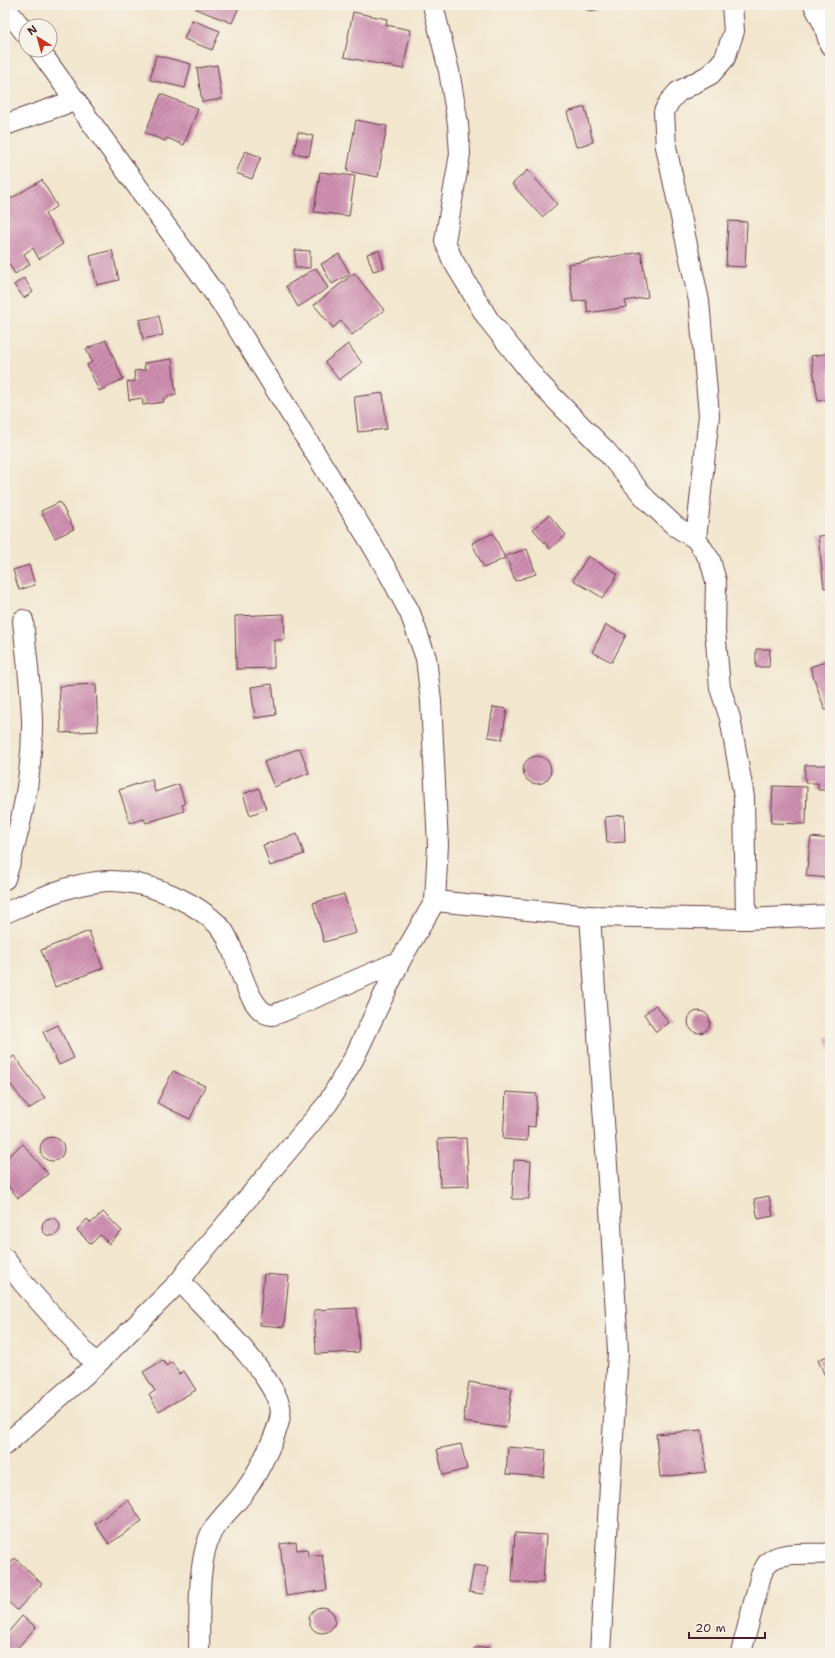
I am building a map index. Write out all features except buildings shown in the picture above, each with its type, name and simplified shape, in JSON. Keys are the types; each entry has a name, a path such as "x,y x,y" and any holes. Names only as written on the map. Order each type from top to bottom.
{"street":[{"path":"433,5 449,71 458,124 460,154 445,241 452,260 488,320 539,383 606,451 646,499 674,526 696,539 710,560 716,581 715,630 720,688 730,718 744,797 746,920"},
{"path":"696,539 709,416 699,301 666,147 664,112 669,102 678,92 711,74 725,58 734,31 732,5"},
{"path":"814,5 824,25 830,45"},
{"path":"5,7 18,24"},
{"path":"5,1445 96,1365 180,1281 194,1262 328,1103 354,1058 400,961 435,902 438,845 431,701 426,658 410,613 392,578 371,543 225,308 45,58"},
{"path":"5,125 76,100"},
{"path":"5,878 16,845 28,782 32,721 23,620"},
{"path":"5,913 65,888 98,881 134,882 167,894 198,909 222,929 251,997 263,1011 272,1015 400,961"},
{"path":"435,902 590,916 746,920 830,915"},
{"path":"590,916 611,1224 618,1352 600,1653"},
{"path":"5,1260 14,1279 96,1365"},
{"path":"180,1281 259,1370 275,1395 280,1408 281,1418 270,1445 246,1490 214,1528 208,1542 202,1565 199,1653"},
{"path":"741,1653 761,1575 767,1563 776,1556 787,1554 811,1555 830,1553"}]}
